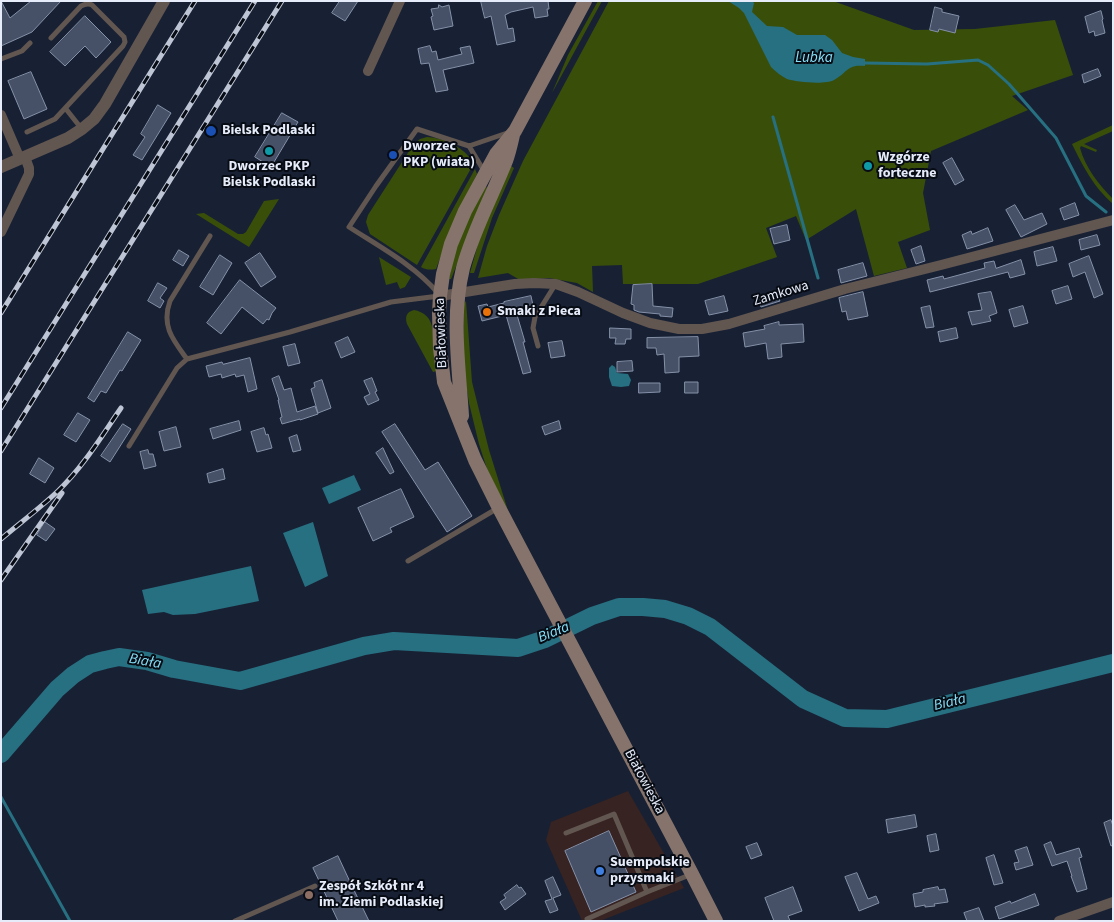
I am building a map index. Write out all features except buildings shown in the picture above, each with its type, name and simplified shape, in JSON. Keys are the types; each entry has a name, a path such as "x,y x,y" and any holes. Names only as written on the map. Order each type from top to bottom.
{"main road":[{"name":"Białowieska","path":"585,1 515,131 496,154 465,211 451,244 443,274 439,313 440,348 444,382 475,460 499,508 716,921"},
{"name":"Białowieska","path":"464,429 456,348 458,293 473,239 507,160 515,131"}],"street":[{"path":"1,167 68,138 82,130 94,119 105,104 164,1"},
{"path":"368,71 400,1"},
{"path":"1,115 22,158 29,168 29,174 1,232"},
{"name":"Zamkowa","path":"440,296 515,284 556,284 650,323 679,328 702,329 729,324 844,288 1113,220"},
{"path":"1059,921 1113,902"}],"lane":[{"path":"27,132 55,119 66,109 125,42 124,37 89,4 81,6 51,38"},
{"path":"1,59 22,51 30,43"},
{"path":"66,109 82,130"},
{"path":"440,296 416,271 349,227 417,128 469,146 515,131"},
{"path":"469,146 493,189"},
{"path":"188,359 173,339 166,319 170,301 210,236"},
{"path":"538,346 533,328 535,317 556,284"},
{"path":"129,446 177,368 188,359 290,332 391,302 440,296"},
{"path":"408,560 499,508"},
{"path":"566,833 614,814 647,892"},
{"path":"587,918 692,874"},
{"path":"235,921 315,886"}],"shaded area":[{"path":"628,791 684,888 600,921 582,921 546,840 551,822"}],"green space":[{"path":"598,1 602,1 552,93 568,55"},
{"path":"609,1 833,1 914,30 975,29 1055,20 1073,75 1012,96 1028,110 931,151 923,193 930,230 898,242 907,268 874,276 856,209 806,240 796,216 766,228 777,257 698,284 623,284 622,265 592,266 593,292 577,283 549,278 520,280 508,273 478,278 487,246 523,161"},
{"path":"1113,125 1113,131 1084,144 1097,150 1096,152 1081,146 1080,148 1089,169 1113,199 1113,204 1094,183 1072,144"},
{"path":"427,137 441,139 453,144 465,152 474,163 417,265 370,234 366,222 368,215 413,145 420,139"},
{"path":"511,166 514,168 492,218 474,273 470,273 488,216"},
{"path":"475,169 477,174 454,221 436,269 428,270 421,267"},
{"path":"485,184 486,192 451,279 449,279 454,255 463,230"},
{"path":"279,199 249,247 196,214 204,213 238,234 243,234 264,201"},
{"path":"379,257 411,277 405,287 400,289 397,282 386,285"},
{"path":"466,301 472,382 489,450 509,514 487,469 469,403 464,371 463,339 464,304"},
{"path":"414,310 425,315 431,322 437,371 433,372 407,324 407,315"}],"water":[{"name":"Lubka","path":"728,1 752,1 754,3 752,12 767,26 783,27 797,35 825,35 832,40 842,53 865,59 865,66 854,66 830,82 787,79 771,67 744,13"},
{"path":"612,365 617,373 628,374 631,380 629,386 612,386 609,368"},
{"path":"354,475 361,490 329,504 322,488"},
{"path":"313,522 328,576 305,587 283,533"},
{"path":"251,566 259,601 195,614 173,615 164,612 148,614 142,590"}],"waterway":[{"name":"Lubka","path":"865,63 927,64 978,60 988,65 1009,84 1056,138 1086,196 1106,212"},
{"path":"773,117 818,278"},
{"name":"Biała","path":"1,754 57,689 90,664 105,660 119,657 147,661 174,669 240,681 364,646 394,641 518,648 545,639 592,616 619,607 665,609 688,616 710,627 803,699 845,718 887,719 1113,663"},
{"path":"1,797 70,921"}],"railway":[{"path":"1,313 195,1"},
{"path":"1,408 255,1"},
{"path":"1,451 282,1"},
{"path":"1,539 67,482 121,408"},
{"path":"1,580 62,493"}],"place":[{"name":"Bielsk Podlaski","path":"211,131"},
{"name":"Dworzec PKP Bielsk Podlaski","path":"269,151"},
{"name":"Dworzec PKP (wiata)","path":"393,155"},
{"name":"Wzgórze forteczne","path":"868,166"},
{"name":"Smaki z Pieca","path":"487,312"},
{"name":"Suempolskie przysmaki","path":"600,871"},
{"name":"Zespół Szkół nr 4 im. Ziemi Podlaskiej","path":"309,895"}]}
